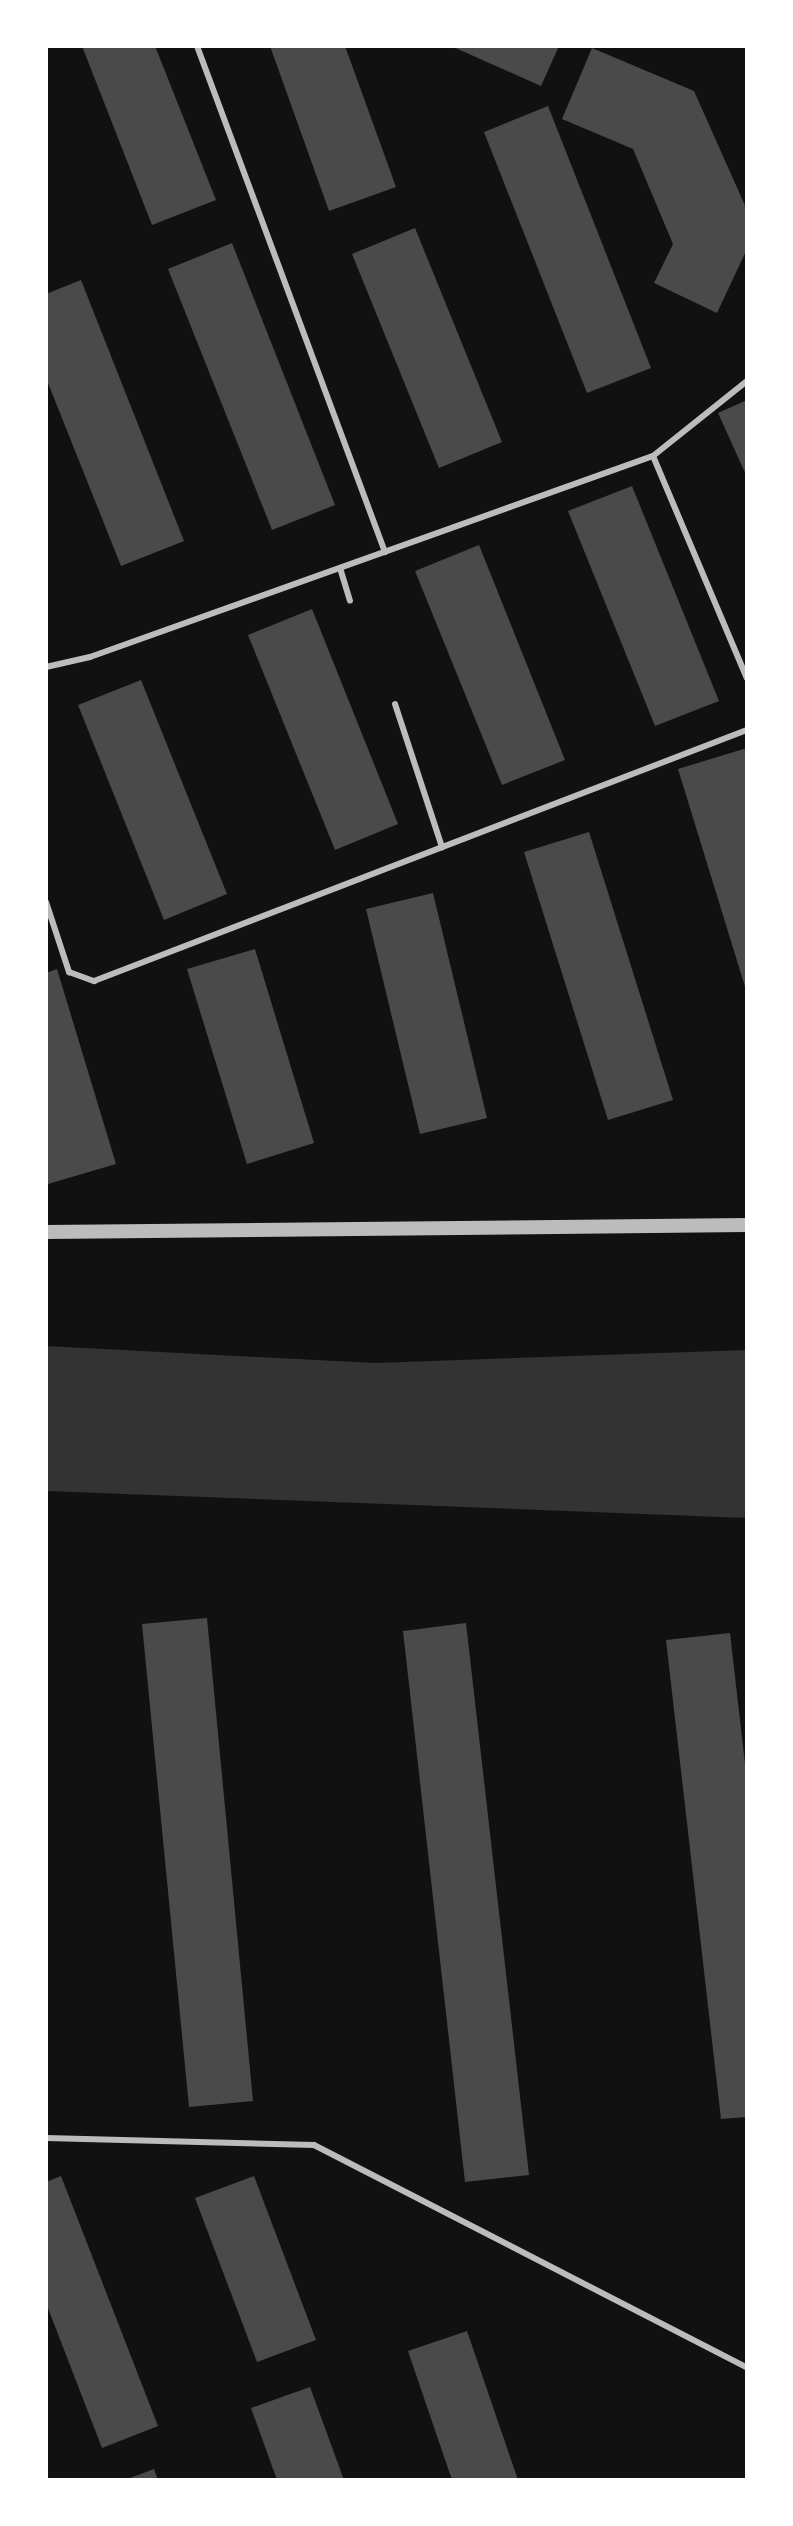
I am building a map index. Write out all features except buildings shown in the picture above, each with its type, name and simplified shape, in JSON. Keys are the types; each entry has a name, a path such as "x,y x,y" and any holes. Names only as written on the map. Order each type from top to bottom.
{"street":[{"path":"46,1232 747,1225"}],"lane":[{"path":"197,46 385,552"},
{"path":"46,667 340,568 653,456 747,381"},
{"path":"653,456 747,678"},
{"path":"340,568 350,600"},
{"path":"395,704 442,847"},
{"path":"46,902 69,972 94,981 747,730"},
{"path":"46,2138 314,2145 747,2368"}],"shaded area":[{"path":"46,1346 374,1363 747,1350 747,1518 46,1491"}]}
